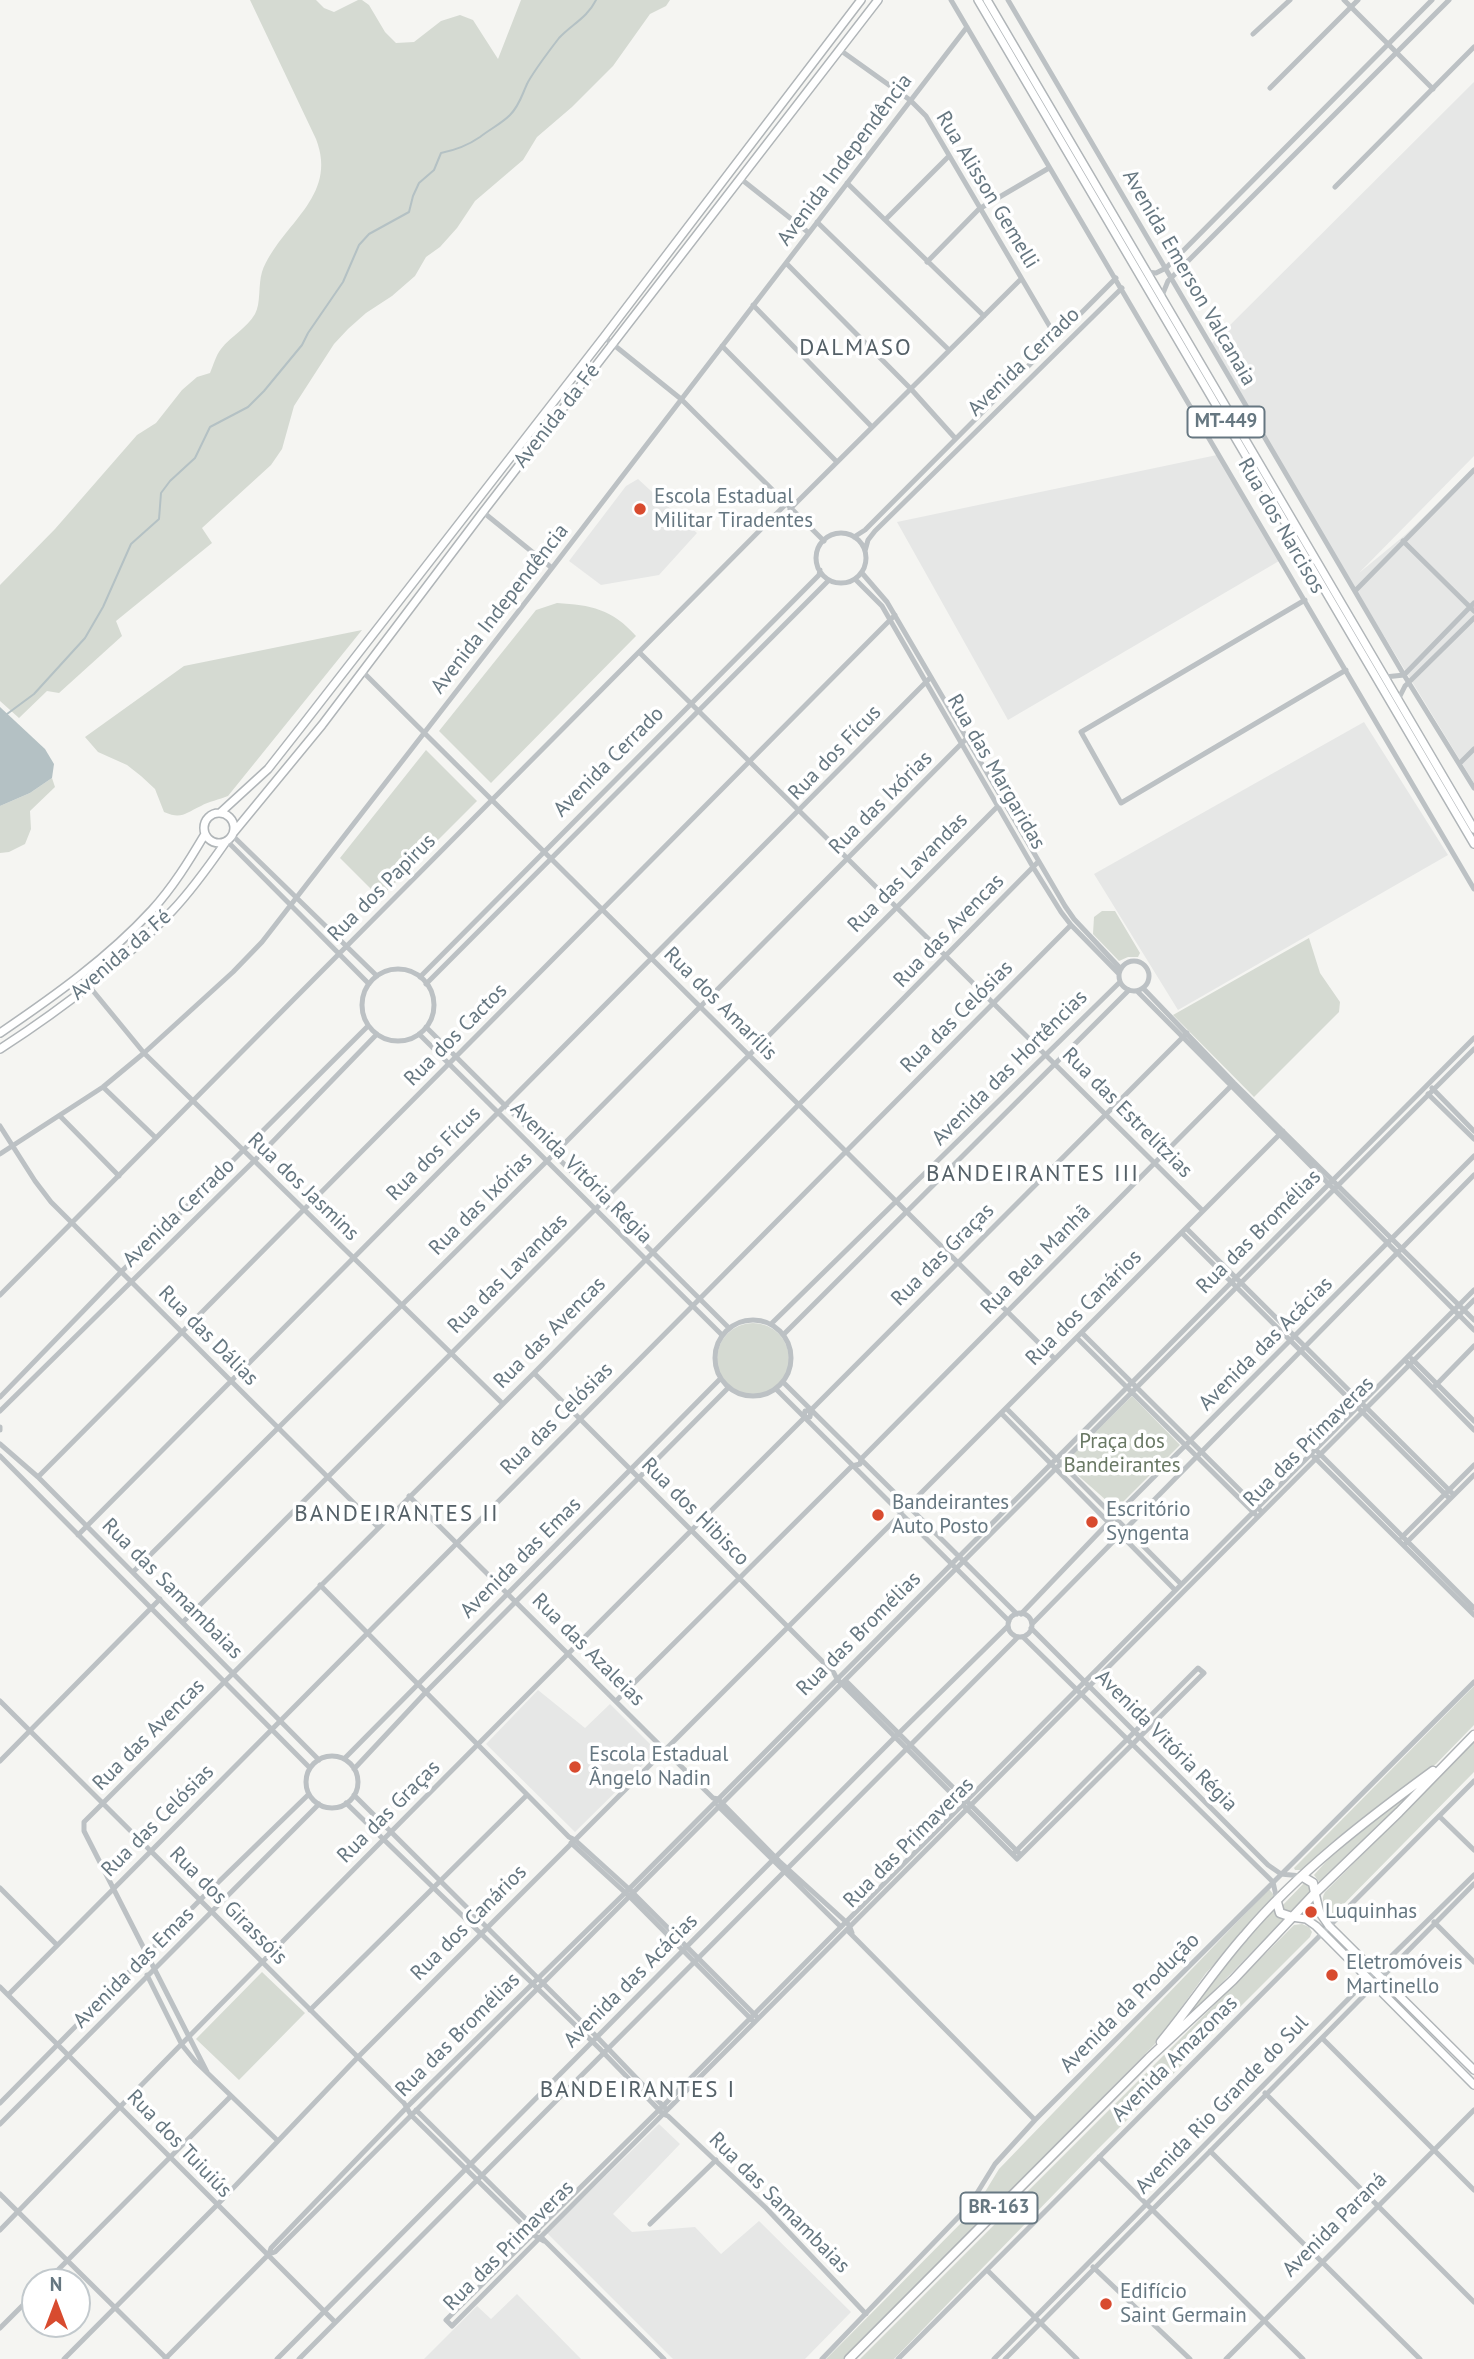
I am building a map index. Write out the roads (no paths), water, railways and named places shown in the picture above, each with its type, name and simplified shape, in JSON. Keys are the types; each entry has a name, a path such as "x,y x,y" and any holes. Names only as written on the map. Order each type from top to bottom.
{"highway":[{"name":"BR-163","path":"849,2359 1149,2058 1233,1980 1315,1893 1474,1735"},
{"name":"BR-163","path":"1149,2058 1245,1934 1277,1902 1362,1823 1450,1759"},
{"path":"1303,1877 1313,1883 1315,1893"},
{"path":"1277,1902 1280,1913 1292,1917"}],"main road":[{"name":"Avenida da Fé","path":"220,813 268,769 604,337 861,0"},
{"name":"Avenida da Fé","path":"0,1049 38,1025 89,986 174,910 322,725 878,0"},
{"name":"MT-449","path":"978,0 1474,844"},
{"name":"MT-449","path":"987,0 1474,829"},
{"path":"220,813 232,819 230,838 213,843 205,834 204,827 208,818 220,813"},
{"name":"Avenida da Fé","path":"0,1033 80,975 152,911 178,878 205,834"},
{"path":"1315,1893 1320,1913 1329,1926 1474,2070"},
{"path":"1292,1917 1306,1919 1323,1932 1474,2085"}],"street":[{"name":"Rua dos Narcisos","path":"951,0 1474,889"},
{"name":"Avenida Emerson Valcanaia","path":"1008,0 1404,675 1474,788"},
{"path":"1253,34 1290,0"},
{"path":"1344,0 1433,89"},
{"path":"1270,88 1358,0"},
{"path":"1146,272 1156,274 1166,268 1432,0"},
{"path":"1161,298 1164,287 1171,278 1449,0"},
{"name":"Avenida Independência","path":"0,1154 103,1087 233,972 262,942 967,27"},
{"path":"1335,187 1474,47"},
{"name":"Rua Alisson Gemelli","path":"840,50 910,100 926,116 1056,337"},
{"path":"886,219 948,157"},
{"path":"927,262 979,209 1049,168"},
{"path":"741,179 809,233"},
{"path":"847,183 984,316"},
{"path":"817,222 950,350"},
{"path":"786,263 911,389 955,438"},
{"name":"Avenida Cerrado","path":"854,537 1116,278"},
{"name":"Rua dos Papirus","path":"0,1295 640,653 1021,279"},
{"name":"Avenida Cerrado","path":"865,551 868,540 875,531 1122,288"},
{"path":"753,305 872,427"},
{"path":"604,337 681,399 824,541"},
{"path":"722,346 837,462"},
{"path":"1356,590 1474,470"},
{"path":"483,512 552,568"},
{"path":"836,534 854,537 865,551 866,560 862,573 855,579 842,583 829,580 820,570 817,557 824,541 836,534"},
{"path":"1385,677 1404,675 1473,607 1403,541"},
{"name":"Avenida Cerrado","path":"420,977 820,570"},
{"name":"Rua das Margaridas","path":"862,573 881,592 929,679 1074,919 1120,972"},
{"name":"Rua das Margaridas","path":"855,579 873,594 893,617"},
{"name":"Avenida Cerrado","path":"426,984 829,580"},
{"path":"1305,600 1081,732 1121,803 1346,670"},
{"name":"Rua dos Cactos","path":"38,1477 893,617"},
{"path":"1398,700 1409,682 1474,618"},
{"name":"Rua das Estrelítzias","path":"640,653 1203,1211"},
{"name":"Rua dos Amarílis","path":"363,671 1055,1359"},
{"name":"Rua das Margaridas","path":"929,679 962,743 1070,926 1120,972"},
{"name":"Rua dos Fícus","path":"78,1535 929,679"},
{"name":"Rua das Ixórias","path":"133,1572 554,1154 967,738"},
{"path":"1460,764 1474,749"},
{"name":"Rua das Lavandas","path":"183,1622 1003,801"},
{"path":"230,838 296,895 377,976"},
{"path":"230,838 369,984"},
{"name":"Rua das Avencas","path":"113,1889 83,1825 1038,862"},
{"name":"Rua das Celósias","path":"8,1994 1070,926"},
{"path":"1131,961 1144,964 1149,976 1140,989 1129,990 1120,982 1120,972 1131,961"},
{"path":"395,969 420,977 431,992 433,1010 426,1027 419,1034 398,1041 377,1034 368,1026 363,1016 363,994 377,976 395,969"},
{"name":"Avenida das Hortências","path":"771,1324 1120,982"},
{"name":"Rua dos Jasmins","path":"89,986 144,1053 502,1403"},
{"path":"1140,989 1281,1134 1459,1310 1474,1330"},
{"name":"Avenida das Hortências","path":"783,1335 1129,990"},
{"name":"Avenida Cerrado","path":"0,1397 121,1272 368,1026"},
{"name":"Avenida Vitória Régia","path":"426,1027 729,1328"},
{"name":"Avenida Cerrado","path":"0,1411 254,1161 377,1034"},
{"name":"Avenida Vitória Régia","path":"419,1034 722,1335"},
{"name":"Rua das Graças","path":"0,2231 569,1653 804,1418 812,1416 811,1410 1184,1035"},
{"name":"Rua das Bromélias","path":"269,2254 275,2252 543,1984 839,1678 961,1560 1474,1038"},
{"name":"Rua das Bromélias","path":"1236,1282 1474,1049"},
{"name":"Rua Bela Manhã","path":"852,1466 860,1464 861,1459 1233,1085"},
{"path":"103,1087 156,1138"},
{"path":"1425,1087 1474,1130"},
{"path":"1431,1092 1474,1139"},
{"path":"60,1116 119,1176"},
{"name":"Rua das Dálias","path":"0,1126 43,1192 71,1222 378,1527"},
{"name":"Rua dos Canários","path":"64,2359 572,1840 901,1514 907,1514 908,1506 1281,1134"},
{"name":"Avenida das Acácias","path":"1019,1614 1474,1156"},
{"name":"Avenida das Acácias","path":"1031,1626 1474,1175"},
{"path":"1184,1230 1452,1497"},
{"name":"Rua das Primaveras","path":"1177,1592 1186,1588 1459,1310 1474,1290"},
{"name":"Rua das Primaveras","path":"1459,1310 1474,1300"},
{"path":"1459,1310 1474,1320"},
{"path":"749,1320 761,1320 771,1324 783,1335 790,1350 789,1373 776,1389 757,1396 737,1394 720,1379 715,1369 716,1345 729,1328 749,1320"},
{"path":"1080,1335 1258,1512"},
{"path":"1435,1386 1474,1346"},
{"path":"1409,1360 1474,1421"},
{"name":"Rua dos Hibisco","path":"534,1373 1017,1855 1130,1742"},
{"name":"Avenida das Emas","path":"344,1759 720,1379"},
{"path":"776,1389 954,1566 1008,1624 1011,1633 1021,1637 1031,1626 1027,1615 1019,1614 961,1560 783,1382"},
{"path":"1435,1386 1474,1430"},
{"name":"Avenida das Emas","path":"354,1769 426,1692 728,1388"},
{"path":"1003,1410 1186,1588"},
{"name":"Rua das Samambaias","path":"0,1444 38,1477 319,1760"},
{"path":"1316,1454 1474,1615"},
{"name":"Rua das Samambaias","path":"0,1457 310,1768"},
{"path":"1056,1463 1177,1592"},
{"path":"1403,1541 1474,1465"},
{"path":"617,1701 852,1466"},
{"path":"1403,1541 1474,1475"},
{"name":"Rua das Azaleias","path":"409,1496 845,1926 1035,2120"},
{"name":"Rua das Primaveras","path":"664,2111 534,2231 446,2320 452,2326 541,2238 664,2111 754,2018 1177,1592 1181,1583 1258,1512"},
{"path":"1403,1541 1474,1608"},
{"path":"320,1585 572,1840 754,2018"},
{"path":"0,1761 160,1599"},
{"path":"1008,1624 1019,1614"},
{"name":"Avenida das Acácias","path":"277,2359 1008,1624"},
{"name":"Avenida Vitória Régia","path":"1031,1626 1268,1865 1281,1874"},
{"name":"Avenida Vitória Régia","path":"1021,1637 1272,1882"},
{"name":"Avenida das Acácias","path":"299,2359 908,1747 1021,1637"},
{"path":"1130,1742 1201,1671"},
{"name":"Avenida da Produção","path":"822,2359 969,2206 995,2164 1035,2120 1474,1682"},
{"name":"Rua dos Girassóis","path":"0,1701 310,2010 483,2175 534,2231 664,2359"},
{"path":"334,1756 344,1759 354,1769 357,1785 354,1795 346,1803 330,1808 319,1804 309,1794 306,1781 310,1768 319,1760 334,1756"},
{"name":"Avenida Amazonas","path":"898,2359 1474,1781"},
{"name":"Avenida das Emas","path":"0,2103 200,1900 309,1794"},
{"path":"354,1795 441,1881 532,1984 594,2039"},
{"path":"310,2010 527,1795"},
{"path":"346,1803 433,1888 537,1978 594,2039"},
{"name":"Avenida das Emas","path":"0,2124 319,1804"},
{"path":"1439,1815 1474,1850"},
{"path":"1281,1874 1303,1877"},
{"name":"Avenida Rio Grande do Sul","path":"1091,2265 1152,2210 1382,1979 1474,1875"},
{"path":"1272,1882 1277,1902"},
{"name":"Avenida Rio Grande do Sul","path":"1004,2359 1147,2204 1367,1979 1474,1884"},
{"path":"0,1888 57,1945"},
{"path":"113,1889 207,2072"},
{"name":"Rua das Bromélias","path":"166,2359 269,2254 271,2248 407,2105 629,1893"},
{"path":"1433,1921 1474,1962"},
{"path":"146,1975 182,2045 278,2141"},
{"name":"Rua dos Tuiuiús","path":"0,1987 335,2322"},
{"path":"1322,2038 1474,2190"},
{"name":"Rua das Samambaias","path":"594,2039 664,2111 766,2208 866,2314"},
{"path":"1260,2088 1474,2302"},
{"path":"59,2268 231,2096"},
{"name":"Avenida Paraná","path":"1468,2114 1474,2104"},
{"name":"Avenida Paraná","path":"1226,2359 1474,2110"},
{"name":"Rua dos Girassóis","path":"414,2112 465,2169 534,2231"},
{"path":"1210,2151 1420,2359"},
{"path":"1099,2157 1303,2359"},
{"path":"650,2224 716,2160"},
{"path":"0,2194 166,2359"},
{"path":"1091,2265 1190,2359"},
{"path":"987,2270 1077,2359"},
{"path":"0,2328 21,2307"},
{"name":"Avenida Rio Grande do Sul","path":"994,2359 1038,2320"}],"waterway":[{"path":"7,714 34,694 85,638 103,607 131,544 159,519 161,493 195,458 210,427 248,407 302,345 343,282 359,245 369,234 409,212 419,183 434,170 441,153 471,143 510,115 547,54 559,38 588,12 596,0"}],"place":[{"name":"Escola Estadual Militar Tiradentes","path":"640,509"},
{"name":"Bandeirantes Auto Posto","path":"878,1515"},
{"name":"Escritório Syngenta","path":"1092,1522"},
{"name":"Escola Estadual Ângelo Nadin","path":"575,1767"},
{"name":"Luquinhas","path":"1311,1912"},
{"name":"Eletromóveis Martinello","path":"1332,1975"},
{"name":"Edifício Saint Germain","path":"1106,2304"}],"district":[{"name":"DALMASO","path":"856,348"},
{"name":"BANDEIRANTES III","path":"1033,1174"},
{"name":"BANDEIRANTES II","path":"397,1514"},
{"name":"BANDEIRANTES I","path":"638,2090"}],"park label":[{"name":"Praça dos Bandeirantes","path":"1122,1454"}]}
